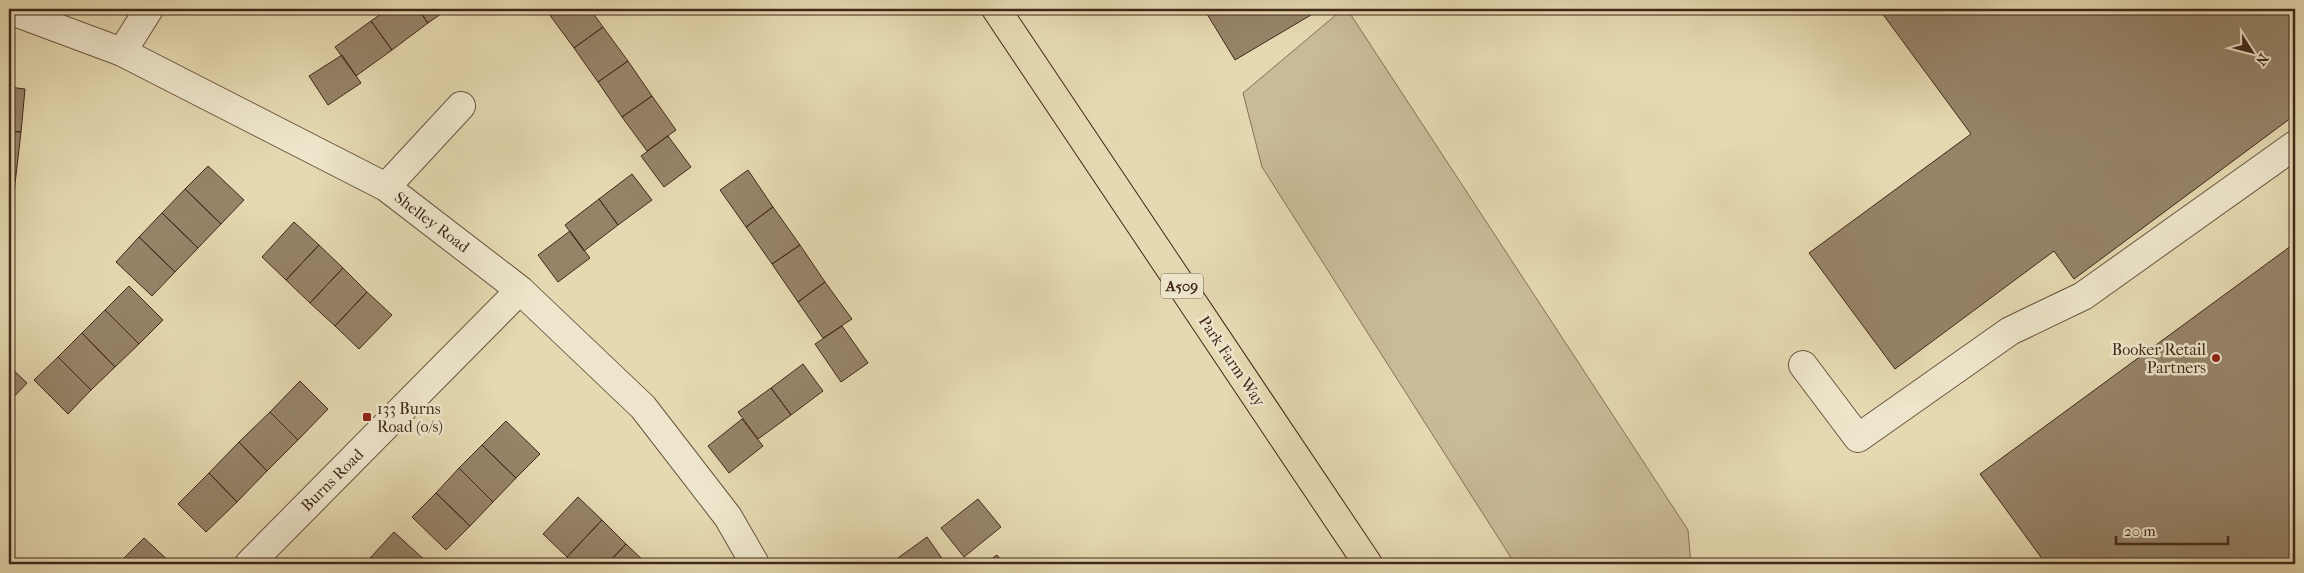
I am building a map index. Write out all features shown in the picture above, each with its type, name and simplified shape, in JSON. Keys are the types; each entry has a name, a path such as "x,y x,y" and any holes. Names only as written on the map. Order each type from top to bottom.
{"highway":[{"name":"Park Farm Way","path":"996,9 1368,564"}],"street":[{"path":"122,52 149,9"},
{"name":"Shelley Road","path":"9,10 122,52 386,187 520,290 643,407 728,517 755,564"},
{"path":"386,187 461,106"},
{"path":"1803,366 1858,438 2010,331 2083,296 2295,145"},
{"name":"Burns Road","path":"249,564 520,290"}],"shaded area":[{"path":"1343,9 1347,9 1688,530 1691,564 1515,564 1262,167 1243,93"}],"building":[{"path":"388,9 418,9 428,23 392,50 371,21"},
{"path":"418,9 448,9 428,23"},
{"path":"546,9 557,9 549,14"},
{"path":"557,9 590,9 603,27 574,48 549,14"},
{"path":"1204,9 1321,9 1235,60"},
{"path":"1879,9 2295,9 2295,115 2074,279 2054,251 1895,369 1809,253 1971,134"},
{"path":"371,21 392,50 356,76 335,47"},
{"path":"603,27 628,61 598,82 574,48"},
{"path":"342,55 361,83 328,105 309,76"},
{"path":"628,61 652,96 622,117 598,82"},
{"path":"9,87 25,89 21,132 9,131"},
{"path":"652,96 676,130 647,151 622,117"},
{"path":"9,131 21,132 16,175 9,175"},
{"path":"668,136 691,167 664,187 641,156"},
{"path":"208,166 244,200 221,224 185,189"},
{"path":"748,170 773,207 746,227 720,190"},
{"path":"632,174 652,200 618,225 599,199"},
{"path":"9,175 16,175 11,219 9,219"},
{"path":"185,189 221,224 198,248 162,213"},
{"path":"599,199 618,225 584,251 565,225"},
{"path":"773,207 800,245 772,264 746,227"},
{"path":"162,213 198,248 175,272 139,237"},
{"path":"294,222 319,245 286,280 262,257"},
{"path":"570,231 590,258 558,282 538,255"},
{"path":"139,237 175,272 152,296 116,262"},
{"name":"Booker Retail Partners","path":"2295,243 2295,564 2046,564 1980,474"},
{"path":"319,245 343,268 310,303 286,280"},
{"path":"800,245 825,282 798,302 772,264"},
{"path":"343,268 367,292 335,326 310,303"},
{"path":"825,282 852,319 823,338 798,302"},
{"path":"129,286 163,320 139,344 105,310"},
{"path":"367,292 392,315 359,349 335,326"},
{"path":"105,310 139,344 115,367 82,333"},
{"path":"842,326 868,363 841,382 815,344"},
{"path":"82,333 115,367 91,390 58,357"},
{"path":"58,357 91,390 68,414 34,380"},
{"path":"803,364 823,391 791,415 771,388"},
{"path":"9,366 27,383 9,402"},
{"path":"300,381 328,409 298,440 270,412"},
{"path":"771,388 791,415 758,439 738,412"},
{"path":"270,412 298,440 267,471 239,442"},
{"path":"742,419 763,446 729,473 708,446"},
{"path":"506,421 540,454 516,478 482,445"},
{"path":"239,442 267,471 237,502 209,473"},
{"path":"482,445 516,478 493,502 459,468"},
{"path":"459,468 493,502 470,526 436,493"},
{"path":"209,473 237,502 206,532 178,504"},
{"path":"436,493 470,526 446,550 412,517"},
{"path":"578,497 602,520 567,557 543,534"},
{"path":"978,499 1001,527 964,557 941,528"},
{"path":"602,520 626,544 607,564 574,564 567,557"},
{"path":"394,532 429,564 379,564 371,557"},
{"path":"927,537 946,564 891,563"},
{"path":"144,538 172,564 118,564"},
{"path":"626,544 647,564 607,564"},
{"path":"997,555 1004,564 984,564"},
{"path":"371,557 379,564 364,564"}],"place":[{"name":"Booker Retail Partners","path":"2216,358"},
{"name":"133 Burns Road (o/s)","path":"367,417"}]}
